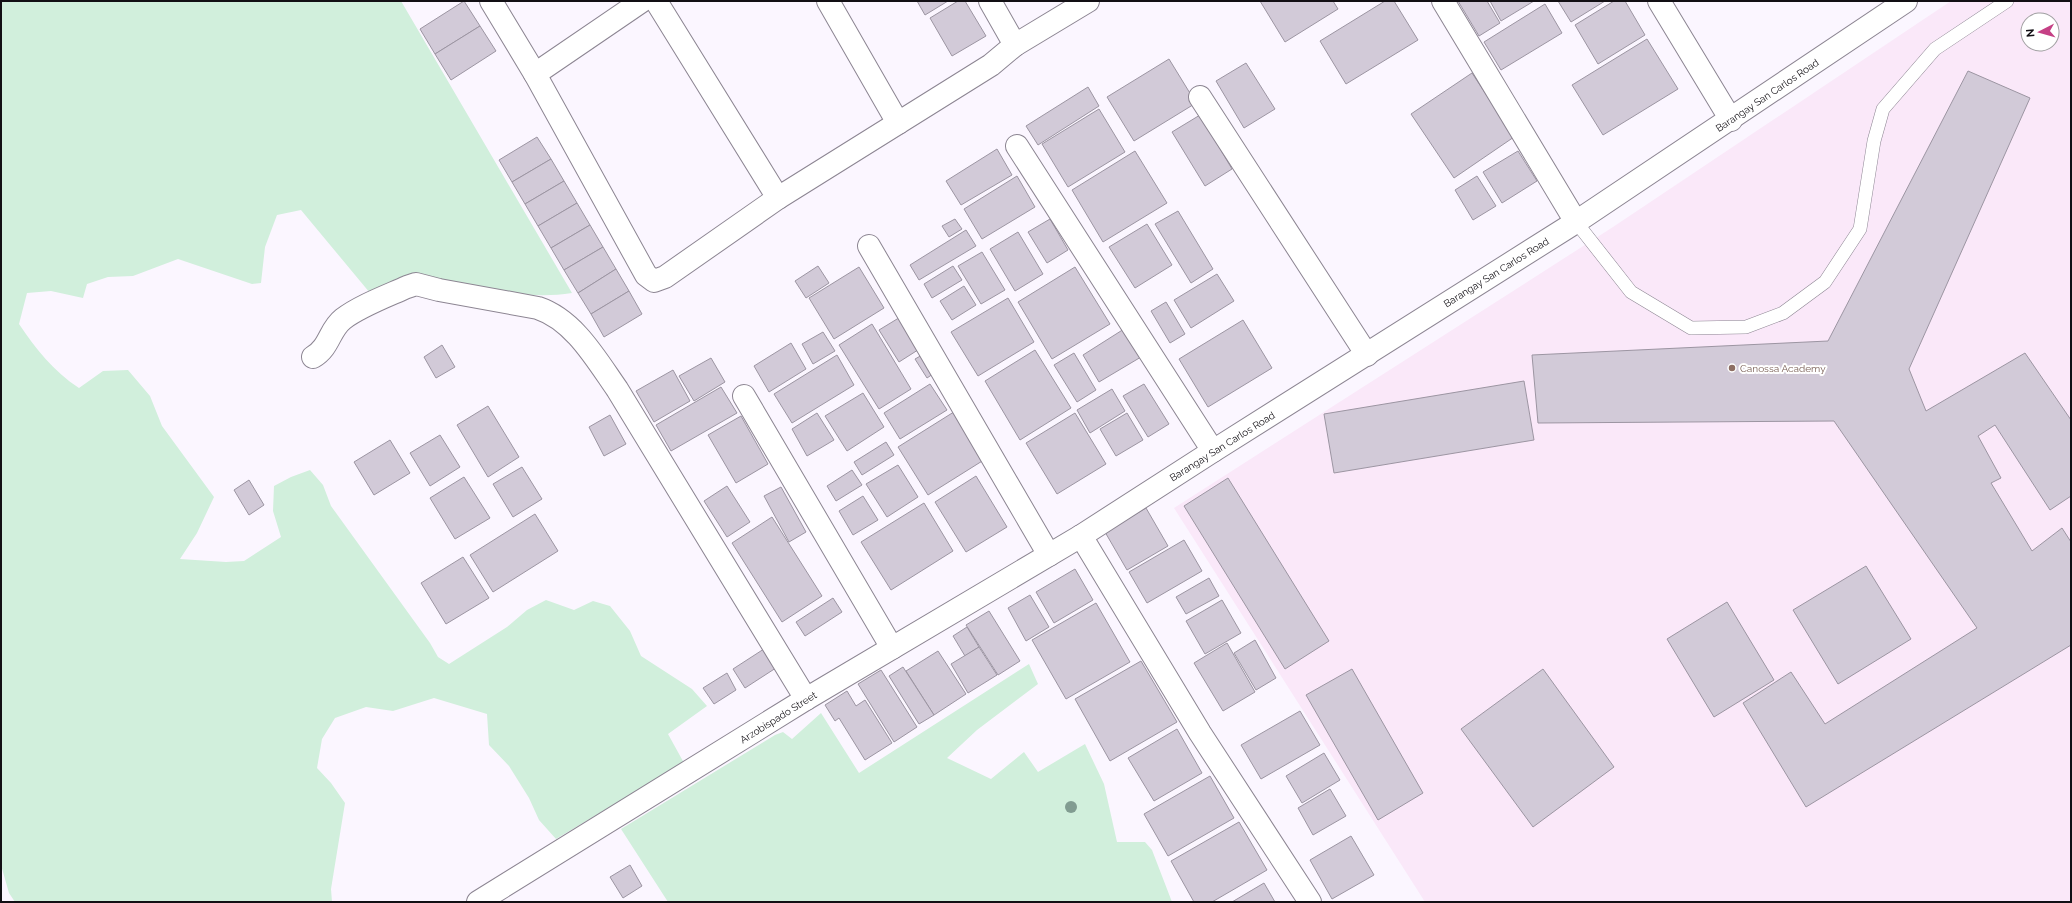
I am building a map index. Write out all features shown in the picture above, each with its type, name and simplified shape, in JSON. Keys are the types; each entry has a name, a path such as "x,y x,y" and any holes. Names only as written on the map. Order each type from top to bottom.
{"street":[{"path":"491,1 535,74 650,279 654,281 665,276 778,198 991,65 1015,45 1088,1"},
{"path":"535,74 642,1"},
{"path":"656,1 778,198"},
{"path":"828,1 898,123"},
{"path":"990,1 1015,45"},
{"path":"1443,1 1576,222"},
{"path":"1659,1 1732,120"},
{"name":"Barangay San Carlos Road","path":"1081,536 1576,222 1732,120 1906,1"},
{"path":"1200,98 1367,355"},
{"path":"1017,146 1213,451"},
{"path":"869,246 1049,555"},
{"path":"313,357 322,352 334,329 343,319 416,284 439,290 538,308 552,313 585,344 617,389 806,699"},
{"path":"744,396 892,648"},
{"path":"1081,536 1196,726 1310,902"},
{"name":"Arzobispado Street","path":"478,902 806,699 1081,536"}],"lane":[{"path":"1576,222 1631,292 1691,328 1746,327 1783,313 1825,282 1860,230 1874,140 1882,109 1934,49 2007,1"}],"shaded area":[{"name":"Canossa Academy","path":"1951,1 2071,1 2071,902 1425,902 1174,508 1613,227"}],"green space":[{"path":"1,1 401,1 572,293 533,295 494,291 417,275 405,276 370,293 301,210 277,215 265,247 261,283 252,284 178,259 133,276 108,277 87,284 83,298 51,291 27,293 19,324 53,367 79,388 103,371 128,370 150,396 162,426 214,497 197,533 180,559 226,562 244,561 281,537 273,511 274,486 291,477 310,470 323,485 331,506 430,643 438,657 449,664 507,627 527,610 546,600 574,610 593,601 610,606 630,631 641,656 692,689 707,706 668,734 684,763 556,839 539,820 529,798 509,766 489,745 487,714 434,698 393,711 366,707 335,718 322,739 317,768 331,783 345,803 331,889 332,902 15,902 9,893 1,865"},
{"path":"1029,664 1038,684 977,730 947,758 991,779 1024,752 1038,772 1085,744 1104,784 1117,842 1145,842 1152,850 1172,902 668,902 621,829 775,735 783,732 792,739 821,713 859,773"}],"building":[{"path":"464,1 480,26 435,54 420,29"},
{"path":"917,1 948,1 925,15"},
{"path":"958,1 965,1 986,36 952,56 930,18"},
{"path":"1260,1 1333,1 1338,9 1285,42"},
{"path":"1385,1 1394,1 1418,40 1346,84 1320,41"},
{"path":"1458,1 1487,1 1500,23 1479,36"},
{"path":"1490,1 1534,1 1501,21"},
{"path":"1558,1 1605,1 1571,22"},
{"path":"1614,1 1625,1 1645,35 1598,64 1575,25"},
{"path":"1545,4 1562,33 1501,70 1484,42"},
{"path":"480,26 496,51 451,80 435,54"},
{"path":"1647,39 1678,89 1603,135 1572,85"},
{"path":"1169,59 1196,103 1134,141 1107,97"},
{"path":"1246,63 1275,109 1244,128 1216,81"},
{"path":"1968,71 2030,98 1909,369 1926,411 2025,353 2071,420 2071,496 2050,510 1995,425 1978,436 2001,478 1991,483 2032,551 2062,528 2071,542 2071,645 1806,807 1743,703 1791,672 1825,724 1977,628 1834,421 1538,423 1532,355 1828,341"},
{"path":"1472,73 1514,137 1454,178 1411,114"},
{"path":"1088,87 1099,106 1038,145 1026,126"},
{"path":"1099,109 1125,152 1068,187 1042,144"},
{"path":"1200,115 1232,169 1205,186 1172,132"},
{"path":"537,137 551,159 512,182 499,160"},
{"path":"997,149 1012,175 961,205 946,181"},
{"path":"1135,151 1167,203 1103,242 1072,190"},
{"path":"1518,151 1537,181 1502,203 1483,172"},
{"path":"551,159 564,181 525,204 512,182"},
{"path":"1017,176 1035,207 982,239 964,209"},
{"path":"1477,176 1496,206 1473,220 1455,190"},
{"path":"564,181 577,203 538,226 525,204"},
{"path":"577,203 590,225 551,248 538,226"},
{"path":"1178,211 1213,269 1191,283 1155,224"},
{"path":"955,219 962,229 949,237 942,226"},
{"path":"1050,219 1068,250 1047,263 1028,232"},
{"path":"1147,224 1172,265 1135,288 1109,247"},
{"path":"590,225 603,247 564,270 551,248"},
{"path":"966,230 976,246 919,280 910,265"},
{"path":"1018,232 1043,274 1015,291 990,249"},
{"path":"603,247 616,269 578,293 564,270"},
{"path":"982,252 1005,290 981,304 958,266"},
{"path":"818,266 829,283 806,298 795,281"},
{"path":"953,266 962,280 932,298 924,284"},
{"path":"859,267 884,308 834,339 809,298"},
{"path":"1075,267 1110,324 1052,359 1018,302"},
{"path":"616,269 629,291 591,314 578,293"},
{"path":"1217,274 1234,301 1191,328 1174,300"},
{"path":"964,286 976,305 952,320 940,301"},
{"path":"629,291 642,314 604,337 591,314"},
{"path":"1008,298 1034,342 978,376 951,332"},
{"path":"1166,302 1185,334 1170,343 1151,311"},
{"path":"902,316 921,348 899,362 879,330"},
{"path":"1243,320 1272,368 1208,407 1179,359"},
{"path":"872,324 911,389 879,409 839,345"},
{"path":"1124,329 1141,357 1099,382 1083,355"},
{"path":"823,332 835,351 813,364 802,344"},
{"path":"791,343 806,369 769,392 754,366"},
{"path":"442,345 455,367 436,378 424,357"},
{"path":"1035,350 1071,408 1020,440 985,381"},
{"path":"1074,353 1096,390 1077,402 1054,365"},
{"path":"924,354 936,372 927,378 915,359"},
{"path":"837,355 854,385 792,423 774,394"},
{"path":"711,358 725,382 694,401 679,376"},
{"path":"673,370 690,401 654,422 636,391"},
{"path":"1524,381 1534,440 1334,473 1324,414"},
{"path":"930,384 947,410 900,439 884,413"},
{"path":"1144,384 1169,424 1148,437 1123,396"},
{"path":"721,387 737,413 671,451 656,425"},
{"path":"1112,389 1125,411 1090,433 1077,410"},
{"path":"863,393 884,427 847,451 825,416"},
{"path":"488,406 519,457 488,477 457,425"},
{"path":"957,410 987,458 928,495 898,447"},
{"path":"817,413 834,440 807,456 792,429"},
{"path":"1075,413 1106,464 1057,494 1026,443"},
{"path":"1127,413 1143,440 1116,456 1100,429"},
{"path":"610,415 626,444 604,456 589,427"},
{"path":"741,416 768,464 736,483 708,435"},
{"path":"440,435 460,467 430,486 410,453"},
{"path":"390,440 410,473 374,495 354,462"},
{"path":"886,442 894,455 862,475 854,462"},
{"path":"898,465 918,497 887,517 866,484"},
{"path":"522,467 542,499 513,517 493,484"},
{"path":"852,470 862,485 836,501 827,486"},
{"path":"976,476 1007,527 966,552 935,502"},
{"path":"464,477 490,518 455,539 430,498"},
{"path":"1228,478 1329,641 1285,669 1184,506"},
{"path":"249,480 264,505 249,515 234,490"},
{"path":"727,486 750,522 727,537 704,501"},
{"path":"781,487 806,532 789,542 764,496"},
{"path":"863,496 878,520 853,535 839,511"},
{"path":"924,503 953,551 891,590 861,542"},
{"path":"1146,508 1168,546 1127,570 1105,532"},
{"path":"535,514 558,551 493,592 470,555"},
{"path":"772,517 822,596 782,622 732,543"},
{"path":"1184,540 1202,571 1147,603 1129,572"},
{"path":"463,557 489,598 446,624 421,583"},
{"path":"1866,566 1911,639 1838,684 1793,610"},
{"path":"1075,569 1093,600 1054,623 1036,592"},
{"path":"1209,578 1219,596 1186,614 1176,597"},
{"path":"1030,595 1049,627 1026,641 1008,608"},
{"path":"833,598 842,612 805,636 796,622"},
{"path":"1222,600 1241,633 1205,654 1186,621"},
{"path":"1727,602 1774,680 1714,717 1667,639"},
{"path":"1096,603 1130,662 1066,699 1032,640"},
{"path":"989,611 1020,661 998,675 966,625"},
{"path":"967,627 979,647 965,656 953,636"},
{"path":"1255,640 1276,678 1256,690 1234,653"},
{"path":"1227,643 1255,692 1223,711 1194,663"},
{"path":"767,647 779,666 745,688 733,669"},
{"path":"979,647 997,675 968,693 951,664"},
{"path":"938,651 966,694 934,715 906,671"},
{"path":"1141,661 1177,722 1110,761 1075,699"},
{"path":"903,667 934,715 919,724 889,676"},
{"path":"1352,669 1423,793 1378,820 1306,695"},
{"path":"1543,669 1614,767 1533,827 1461,729"},
{"path":"881,670 917,727 894,742 858,684"},
{"path":"727,673 736,690 714,704 703,688"},
{"path":"847,691 856,706 865,700 892,743 865,760 839,718 835,721 825,705"},
{"path":"1300,711 1320,745 1261,779 1241,745"},
{"path":"1177,729 1202,773 1154,801 1128,758"},
{"path":"1324,753 1340,780 1302,803 1286,776"},
{"path":"1210,776 1234,818 1168,856 1144,814"},
{"path":"1330,789 1346,816 1313,835 1298,808"},
{"path":"1239,822 1267,870 1212,902 1194,902 1171,861"},
{"path":"1351,836 1374,875 1332,899 1310,860"},
{"path":"630,865 642,886 623,898 610,877"},
{"path":"1264,883 1275,902 1232,902"}],"place":[{"name":"Canossa Academy","path":"1732,368"}]}
